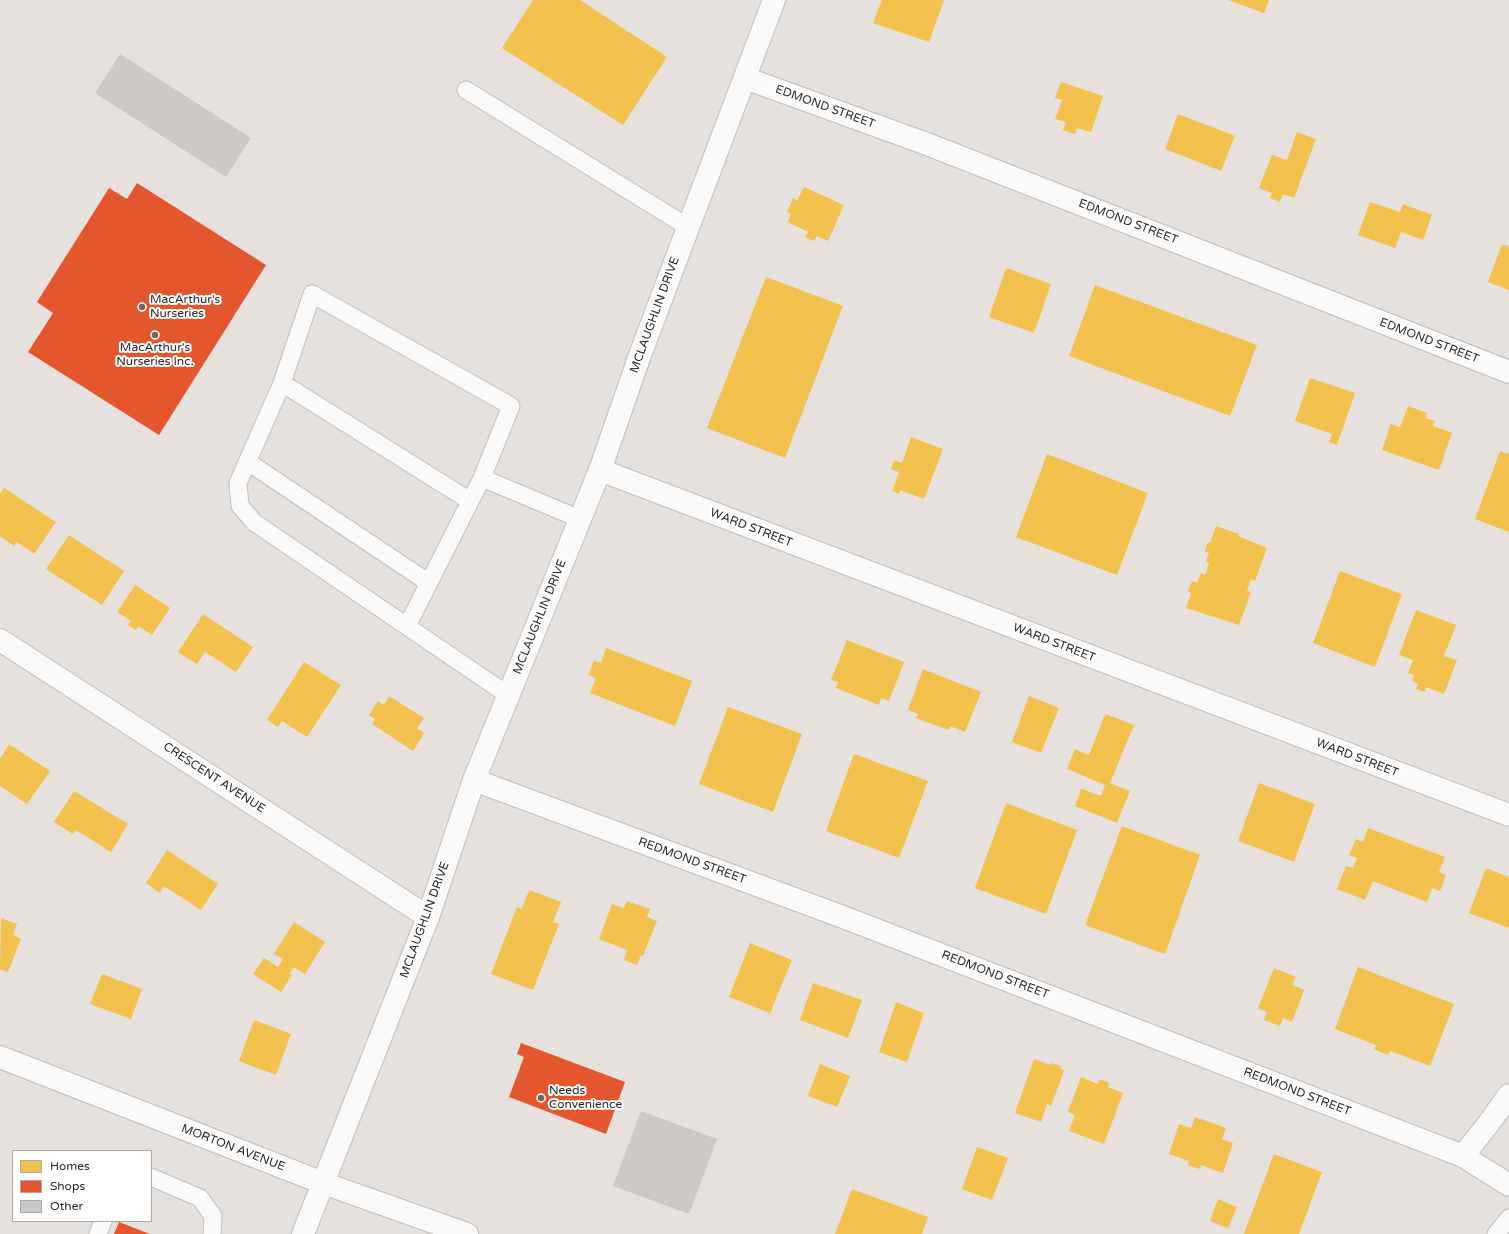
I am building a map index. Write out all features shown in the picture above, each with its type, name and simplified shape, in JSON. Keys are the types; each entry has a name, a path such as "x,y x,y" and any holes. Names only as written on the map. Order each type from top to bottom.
{"street":[{"name":"MCLAUGHLIN DRIVE","path":"303,1234 428,917 474,780 600,470 640,355 774,0"},
{"name":"EDMOND STREET","path":"744,78 927,144 1509,372"},
{"name":"WARD STREET","path":"600,470 1509,815"},
{"name":"CRESCENT AVENUE","path":"0,640 428,917"},
{"name":"REDMOND STREET","path":"474,780 843,917 1463,1156 1509,1185"},
{"name":"MORTON AVENUE","path":"0,1057 323,1183 467,1234"},
{"path":"1463,1156 1509,1095"}],"lane":[{"path":"466,90 688,227"},
{"path":"407,626 482,478 511,406 312,294 282,384 238,483 240,506 255,523 508,695"},
{"path":"282,384 470,501"},
{"path":"248,462 429,583"},
{"path":"482,478 580,519"},
{"path":"152,1177 200,1198 213,1216 212,1234"},
{"path":"1496,1234 1509,1218"},
{"path":"98,1234 103,1222"}],"building: Homes":[{"path":"533,0 580,0 667,57 623,125 502,48"},
{"path":"882,0 944,0 929,42 873,23"},
{"path":"1228,0 1269,0 1264,13"},
{"path":"1061,82 1103,96 1091,132 1077,128 1075,134 1063,130 1066,122 1055,119 1062,100 1055,98"},
{"path":"1178,114 1235,136 1221,171 1165,149"},
{"path":"1297,132 1316,139 1294,198 1283,194 1280,202 1270,198 1272,193 1259,188 1272,155 1287,160"},
{"path":"804,187 844,205 828,241 817,236 814,241 805,237 808,232 788,222 791,214 787,212 793,198 797,201"},
{"path":"1370,202 1400,212 1403,204 1432,215 1423,240 1401,232 1395,248 1358,235"},
{"path":"1502,244 1509,247 1509,290 1488,282"},
{"path":"1006,268 1051,284 1034,333 989,317"},
{"path":"766,277 843,306 785,458 707,428"},
{"path":"1095,285 1257,345 1230,416 1069,356"},
{"path":"1310,378 1355,393 1337,445 1329,442 1332,434 1295,421"},
{"path":"1408,406 1427,413 1426,418 1435,421 1433,426 1452,433 1439,470 1382,450 1391,424 1400,427"},
{"path":"911,437 943,449 924,499 900,490 899,494 892,491 899,472 891,469 894,460 902,463"},
{"path":"1500,451 1509,454 1509,532 1475,519"},
{"path":"1047,454 1148,493 1117,575 1016,537"},
{"path":"4,488 56,522 34,554 17,542 14,546 0,536 0,494"},
{"path":"1216,526 1239,534 1238,536 1267,548 1255,581 1251,579 1247,591 1251,592 1239,625 1186,608 1191,593 1188,592 1192,581 1197,583 1201,573 1205,575 1209,563 1206,561 1209,553 1205,551 1208,542 1210,543"},
{"path":"69,535 124,571 102,605 46,569"},
{"path":"1340,571 1402,594 1375,667 1313,643"},
{"path":"135,585 170,608 152,635 138,626 136,630 128,625 131,621 117,612"},
{"path":"1416,610 1456,625 1444,656 1457,660 1444,694 1426,687 1425,692 1416,689 1418,684 1412,681 1414,675 1408,673 1413,660 1399,655"},
{"path":"203,614 253,647 236,672 205,652 197,664 178,652"},
{"path":"847,640 904,662 889,701 881,698 879,705 836,688 838,682 831,680"},
{"path":"606,648 692,681 675,726 590,693 596,678 588,675 594,661 601,663"},
{"path":"304,662 341,685 307,737 282,721 278,727 267,720"},
{"path":"923,669 981,692 965,732 950,726 949,730 916,718 918,714 908,710"},
{"path":"389,696 424,718 417,728 424,733 413,751 372,724 375,719 369,715 378,701 384,705"},
{"path":"1029,696 1059,708 1041,753 1012,742"},
{"path":"728,707 802,734 773,812 699,784"},
{"path":"1105,714 1134,725 1110,783 1130,791 1117,823 1075,806 1081,789 1101,796 1105,785 1067,769 1075,749 1089,755"},
{"path":"9,744 50,771 27,804 0,786 0,759"},
{"path":"854,754 928,781 899,858 826,831"},
{"path":"1259,783 1315,804 1294,862 1238,841"},
{"path":"74,791 128,824 111,852 76,830 73,834 54,822"},
{"path":"1006,803 1077,830 1046,914 975,888"},
{"path":"1122,826 1200,855 1165,954 1085,925"},
{"path":"1368,828 1445,857 1439,872 1446,875 1440,891 1432,888 1427,902 1373,881 1365,900 1337,889 1346,866 1353,868 1357,858 1349,855 1356,839 1363,842"},
{"path":"167,850 218,884 201,910 164,886 160,893 146,883"},
{"path":"1486,868 1509,877 1509,928 1469,913"},
{"path":"529,890 561,902 553,922 559,924 533,990 491,974 517,907 522,909"},
{"path":"627,901 650,909 647,917 657,921 643,956 641,955 637,965 624,960 627,950 599,939 612,904 624,908"},
{"path":"1,918 17,924 13,935 21,939 8,972 0,969"},
{"path":"294,922 325,942 305,974 294,967 289,974 292,975 281,992 253,974 264,958 278,967 283,959 274,954"},
{"path":"750,943 792,960 770,1013 729,997"},
{"path":"1358,967 1454,1004 1430,1066 1390,1051 1388,1055 1374,1049 1376,1045 1335,1029"},
{"path":"1274,968 1296,977 1292,985 1304,990 1292,1022 1283,1018 1280,1026 1264,1020 1267,1012 1258,1008"},
{"path":"102,974 142,989 131,1019 90,1004"},
{"path":"813,983 862,1000 848,1038 800,1020"},
{"path":"896,1002 924,1013 907,1062 879,1052"},
{"path":"254,1020 291,1034 276,1075 239,1061"},
{"path":"1034,1059 1051,1065 1052,1063 1061,1066 1060,1068 1064,1071 1051,1106 1047,1104 1041,1122 1015,1113"},
{"path":"820,1064 850,1076 837,1107 808,1096"},
{"path":"1081,1077 1098,1084 1100,1079 1109,1083 1108,1087 1123,1093 1104,1144 1069,1131 1075,1115 1068,1112"},
{"path":"1195,1117 1226,1128 1222,1139 1233,1143 1223,1173 1201,1165 1200,1169 1188,1165 1189,1161 1169,1154 1179,1124 1191,1128"},
{"path":"977,1147 1008,1158 992,1200 962,1189"},
{"path":"1274,1154 1322,1172 1299,1234 1244,1234"},
{"path":"852,1189 928,1217 922,1234 835,1234"},
{"path":"1218,1199 1237,1207 1228,1228 1210,1221"}],"building: Shops":[{"name":"MacArthur's Nurseries","path":"137,183 266,265 159,435 28,352 53,313 37,302 109,188 127,199"},
{"path":"521,1043 625,1082 606,1134 509,1097 524,1057 517,1054"},
{"path":"119,1222 150,1234 114,1234"}],"building: Other":[{"path":"120,54 251,138 226,177 95,93"},
{"path":"641,1111 717,1139 689,1214 613,1186"}],"place":[{"name":"MacArthur's Nurseries","path":"142,307"},
{"name":"MacArthur's Nurseries Inc.","path":"155,335"},
{"name":"Needs Convenience","path":"541,1098"}]}
